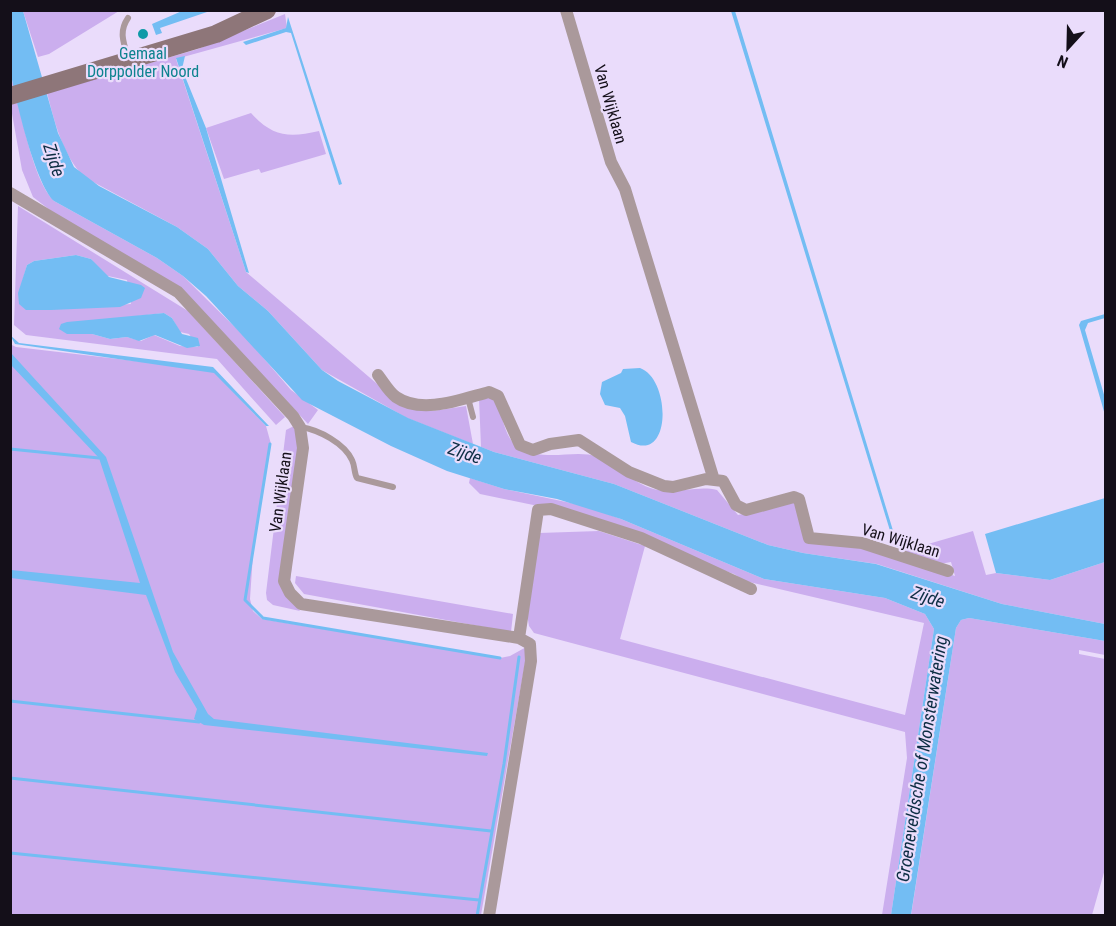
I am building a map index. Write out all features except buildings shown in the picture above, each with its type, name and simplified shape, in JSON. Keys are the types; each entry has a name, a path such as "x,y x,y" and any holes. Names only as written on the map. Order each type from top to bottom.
{"street":[{"path":"10,96 216,34 267,10"},
{"name":"Van Wijklaan","path":"566,10 611,162 625,189 714,480 723,481 736,505 746,510 794,497 799,499 809,538 862,543 948,572"},
{"path":"10,193 178,292 204,317 300,427"},
{"path":"378,375 396,397 410,403 429,406 489,392 498,396 520,445 526,448 533,450 550,444 579,440 629,472 664,486 714,480"},
{"name":"Van Wijklaan","path":"300,427 303,448 284,581 290,593 301,604 519,638"},
{"path":"489,915 531,661 530,644 519,638 538,510 551,509 641,537 751,589"}],"lane":[{"path":"128,18 124,24 122,38 129,60"},
{"path":"468,397 473,417"},
{"path":"300,427 308,428 343,447 354,464 357,478 393,487"}],"shaded area":[{"path":"23,11 119,11 49,54 38,57"},
{"path":"285,14 287,28 176,59 246,272 403,406 433,411 466,406 473,444 407,418 322,370 268,311 238,286 208,249 177,227 84,177 65,148 56,127 47,93 198,49"},
{"path":"10,74 33,160 46,191 54,201 157,258 183,276 247,339 291,390 318,410 308,424 192,300 59,217 33,197 22,170 11,108"},
{"path":"251,113 267,127 282,134 299,135 319,131 326,154 261,173 259,169 224,179 206,128"},
{"path":"18,206 188,311 285,417 276,425 217,359 26,335 14,325","holes":["76,255 91,259 103,275 127,280 131,304 33,310 21,286 27,265 34,261","164,313 172,318 180,332 189,334 198,347 180,346 154,335 141,341 127,337 110,339 92,334 67,334 112,319"]},
{"path":"10,344 16,347 212,370 266,426 271,444 253,554 250,599 253,611 262,619 500,658 510,656 528,646 481,915 11,915"},
{"path":"495,397 506,431 517,446 538,454 579,454 598,457 634,480 658,490 702,488 717,490 738,515 794,502 806,539 883,551 955,576 951,562 934,565 897,553 973,531 986,575 996,573 1050,580 1105,562 1105,624 1002,604 877,564 803,553 768,545 614,484 494,452 481,447 479,398"},
{"path":"294,426 301,454 289,597 300,611 273,605 267,600 266,593 286,430"},
{"path":"470,478 504,489 585,506 764,579 885,598 925,614 934,629 891,915 882,915 907,758 905,732 534,633 529,626 527,614 539,533 599,531 645,546 620,639 905,715 924,623 745,581 734,574 543,507 480,494 469,483"},
{"path":"296,576 513,614 511,632 304,594 295,583"},
{"path":"969,618 1105,641 1105,655 1079,650 1079,654 1105,659 1105,869 1092,915 911,916 956,628 961,620"}],"water":[{"path":"10,11 23,11 58,133 74,167 99,186 177,227 208,249 238,286 268,311 322,370 338,381 408,418 494,452 614,484 768,545 803,553 876,564 1002,604 1105,624 1105,641 969,618 961,620 956,628 911,915 891,915 934,629 925,614 885,598 764,579 621,519 557,499 504,489 447,471 391,446 302,400 206,296 183,276 157,258 54,201 47,192 28,142 11,75"},
{"path":"182,11 210,11 160,28 162,33 156,35 152,24"},
{"path":"731,11 735,11 898,547 895,547"},
{"path":"288,17 342,184 339,185 291,33 286,32 246,45 243,42 286,28"},
{"path":"185,56 182,69 206,128 249,273 246,272 176,58"},
{"path":"76,255 91,259 109,277 141,285 145,288 141,298 120,307 26,310 19,304 18,293 27,265 34,261"},
{"path":"164,313 172,318 182,334 198,338 200,346 187,348 155,335 139,341 127,337 110,339 92,334 67,334 59,329 61,324 67,322"},
{"path":"1105,314 1105,318 1088,323 1085,330 1105,398 1105,415 1079,325 1081,321"},
{"path":"10,335 19,343 213,367 269,426 266,426 214,373 15,344"},
{"path":"11,353 106,457 173,652 208,714 214,719 488,753 487,756 204,725 194,719 197,709 175,672 146,595 11,578 11,570 140,583 99,458 11,365"},
{"path":"640,368 650,375 662,402 660,431 654,441 644,446 631,442 625,416 620,408 605,405 600,394 602,382 621,373 623,369"},
{"path":"1105,498 1105,562 1050,580 996,573 985,534"}],"waterway":[{"path":"270,444 245,600 263,618 500,658"},
{"path":"10,449 99,458"},
{"path":"477,916 504,764 519,657"},
{"path":"10,701 199,722"},
{"path":"10,778 491,831"},
{"path":"10,853 479,900"}],"place":[{"name":"Gemaal Dorppolder Noord","path":"143,34"}],"water label":[{"name":"Zijde","path":"54,160"},
{"name":"Zijde","path":"465,453"},
{"name":"Zijde","path":"928,597"},
{"name":"Groeneveldsche of Monsterwatering","path":"922,759"}]}
